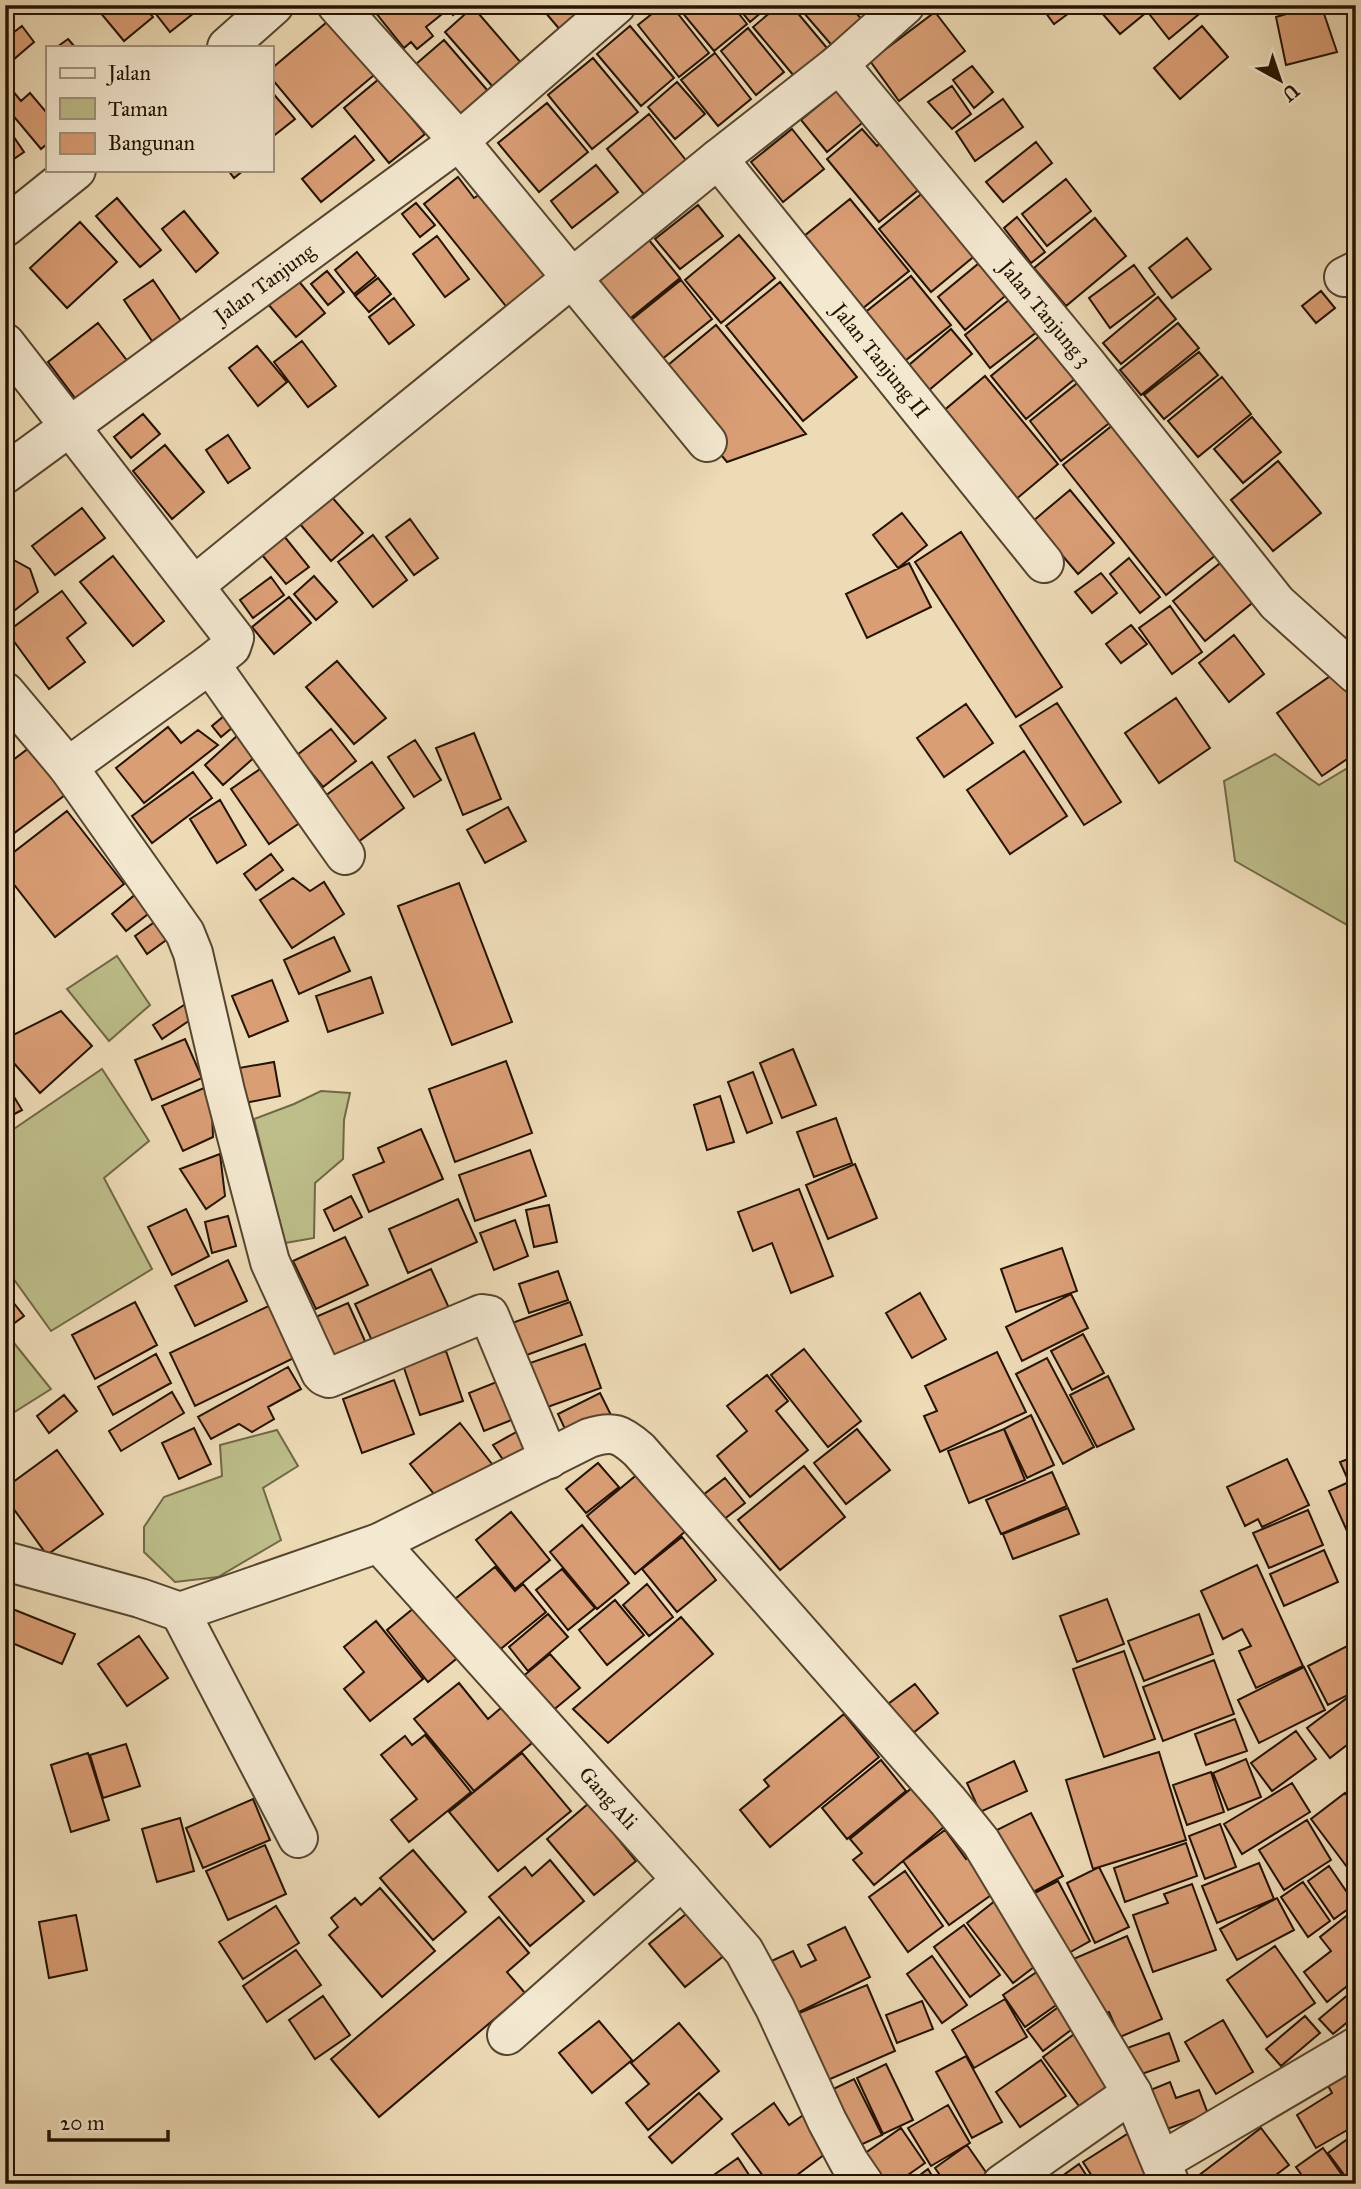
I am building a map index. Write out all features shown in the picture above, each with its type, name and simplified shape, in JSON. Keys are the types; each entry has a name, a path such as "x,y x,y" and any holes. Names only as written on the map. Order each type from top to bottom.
{"street":[{"path":"228,46 274,5"},
{"path":"337,5 459,141 707,442"},
{"name":"Jalan Tanjung","path":"5,474 459,141 616,5"},
{"path":"195,585 718,159 839,64 905,5"},
{"name":"Jalan Tanjung 3","path":"839,64 1086,363 1277,603 1356,674"},
{"name":"Jalan Tanjung II","path":"718,159 1044,563"},
{"path":"5,227 74,172"},
{"path":"5,343 234,638 231,647 210,664 68,767"},
{"path":"210,664 345,855"},
{"path":"6,695 68,767 185,933 194,953 225,1091 270,1262 321,1373 329,1378 470,1318 489,1315 550,1459"},
{"path":"5,1562 140,1598 180,1612 379,1543 589,1438 612,1433 627,1439 639,1450 981,1842 1132,2093 1166,2173 1356,2046"},
{"name":"Gang Ali","path":"379,1543 744,1951 775,2008 827,2121 864,2184"},
{"path":"180,1612 298,1838"},
{"path":"507,2035 682,1880"},
{"path":"1002,2184 1132,2093"}],"green space":[{"path":"1275,754 1319,785 1356,763 1356,930 1235,861 1224,781"},
{"path":"117,956 150,1005 109,1041 67,989"},
{"path":"102,1069 149,1141 104,1178 152,1269 51,1331 5,1267 5,1135"},
{"path":"321,1091 350,1093 344,1120 343,1159 315,1183 314,1238 285,1243 254,1119"},
{"path":"14,1343 51,1389 5,1418 5,1350"},
{"path":"277,1430 298,1466 263,1488 281,1540 218,1577 175,1582 144,1552 144,1527 164,1497 222,1476 220,1445"}],"building":[{"path":"5,5 21,5 5,19"},
{"path":"94,5 143,5 153,17 124,41"},
{"path":"149,5 204,5 170,32"},
{"path":"375,5 443,5 447,10 426,27 433,36 417,49 411,42 404,48 372,8"},
{"path":"445,5 465,5 453,15"},
{"path":"539,5 590,5 567,38"},
{"path":"663,5 671,5 709,53 679,77 638,25"},
{"path":"676,5 732,5 747,24 714,51"},
{"path":"736,5 770,5 750,22"},
{"path":"779,5 791,5 827,48 794,76 753,27"},
{"path":"797,5 849,5 865,23 835,49"},
{"path":"858,5 893,5 872,22"},
{"path":"1040,5 1073,5 1076,8 1054,24"},
{"path":"1095,5 1143,5 1148,11 1120,34"},
{"path":"1162,5 1210,5 1169,39 1150,15"},
{"path":"1321,5 1337,52 1286,65 1276,17"},
{"path":"473,7 528,71 500,95 445,32"},
{"path":"935,12 965,51 899,101 870,61"},
{"path":"333,17 379,71 312,127 273,80 273,67"},
{"path":"22,26 34,42 13,60 5,50 5,39"},
{"path":"630,26 674,78 641,106 597,54"},
{"path":"1202,26 1228,57 1180,99 1154,68"},
{"path":"748,28 784,72 756,95 721,51"},
{"path":"68,39 74,46 58,46"},
{"path":"444,40 494,98 458,129 409,70"},
{"path":"715,53 751,99 718,126 681,80"},
{"path":"593,58 638,112 592,149 548,95"},
{"path":"972,66 993,92 974,108 953,80"},
{"path":"379,79 425,134 389,163 344,108"},
{"path":"677,82 705,114 675,139 648,107"},
{"path":"846,83 873,114 827,152 801,120"},
{"path":"7,84 21,101 30,93 46,112 46,145 41,149 5,106"},
{"path":"952,86 971,114 952,129 928,102"},
{"path":"273,93 295,119 273,136"},
{"path":"1003,99 1023,127 975,161 956,132"},
{"path":"547,103 588,152 539,192 498,143"},
{"path":"649,114 693,169 651,203 607,149"},
{"path":"5,129 9,130 24,152 5,165"},
{"path":"792,129 824,169 783,202 751,162"},
{"path":"862,129 877,146 889,135 928,182 879,222 827,159"},
{"path":"355,136 374,160 321,202 302,179"},
{"path":"1036,142 1052,163 1003,202 986,182"},
{"path":"596,165 618,192 572,228 551,201"},
{"path":"230,172 242,172 234,178"},
{"path":"458,177 474,198 482,193 553,283 513,315 424,204"},
{"path":"1066,179 1091,211 1047,246 1022,214"},
{"path":"931,186 983,249 931,292 879,229"},
{"path":"117,198 161,250 140,267 96,216"},
{"path":"850,199 909,271 852,317 793,245"},
{"path":"416,203 435,225 420,237 402,214"},
{"path":"698,205 723,236 680,269 655,239"},
{"path":"184,211 218,253 196,272 162,229"},
{"path":"1017,217 1045,252 1031,263 1004,228"},
{"path":"1095,218 1126,256 1066,306 1034,268"},
{"path":"80,222 117,262 67,308 30,268"},
{"path":"739,235 775,278 721,323 685,280"},
{"path":"437,236 469,279 445,297 413,254"},
{"path":"1187,238 1211,269 1172,298 1149,268"},
{"path":"649,240 680,278 622,325 591,287"},
{"path":"357,252 376,276 354,294 335,270"},
{"path":"984,259 1011,291 965,330 938,297"},
{"path":"1134,265 1155,294 1110,328 1089,298"},
{"path":"327,271 344,292 328,305 311,284"},
{"path":"911,276 951,325 897,367 858,318"},
{"path":"378,278 391,294 369,312 355,296"},
{"path":"297,279 325,313 296,337 268,304"},
{"path":"153,280 181,321 152,341 124,300"},
{"path":"681,280 712,319 656,364 625,325"},
{"path":"780,282 857,377 803,421 726,326"},
{"path":"1321,291 1335,308 1316,323 1302,306"},
{"path":"1019,292 1046,325 990,368 965,335"},
{"path":"1158,297 1176,319 1121,364 1103,343"},
{"path":"394,298 414,325 389,344 369,317"},
{"path":"98,323 129,363 78,402 48,362"},
{"path":"1178,323 1199,348 1141,395 1120,370"},
{"path":"716,325 806,434 727,462 655,376"},
{"path":"951,329 972,354 922,396 902,371"},
{"path":"1047,330 1082,373 1026,419 991,376"},
{"path":"302,341 336,386 308,407 274,362"},
{"path":"257,346 287,382 258,406 229,368"},
{"path":"1199,352 1218,375 1164,419 1144,395"},
{"path":"985,376 1058,464 1008,506 935,418"},
{"path":"1085,377 1117,417 1061,461 1030,421"},
{"path":"1222,377 1251,414 1198,457 1168,421"},
{"path":"143,414 160,434 131,458 114,437"},
{"path":"1252,417 1281,452 1243,483 1214,449"},
{"path":"1119,420 1222,550 1166,595 1063,465"},
{"path":"228,435 250,468 228,483 206,450"},
{"path":"165,445 204,492 172,519 133,471"},
{"path":"1278,461 1321,513 1273,551 1231,500"},
{"path":"1070,490 1114,543 1078,574 1033,521"},
{"path":"331,496 363,533 331,561 300,524"},
{"path":"82,508 105,538 55,575 32,546"},
{"path":"902,513 927,545 898,568 873,535"},
{"path":"410,519 438,558 414,575 386,537"},
{"path":"280,531 309,567 286,584 258,550"},
{"path":"961,532 1062,687 1016,717 915,562"},
{"path":"373,535 407,580 373,607 338,562"},
{"path":"113,556 164,621 133,646 80,582"},
{"path":"1129,558 1160,597 1140,613 1110,574"},
{"path":"12,559 30,569 38,592 5,618 5,565"},
{"path":"1224,560 1256,600 1205,641 1173,601"},
{"path":"909,563 931,607 867,638 846,594"},
{"path":"1101,573 1117,593 1092,613 1075,592"},
{"path":"314,576 337,602 316,620 294,594"},
{"path":"271,577 284,595 253,618 240,600"},
{"path":"62,591 86,623 67,638 85,662 49,689 7,632"},
{"path":"289,597 311,623 274,654 252,627"},
{"path":"1170,606 1202,652 1172,674 1139,628"},
{"path":"1131,625 1147,644 1121,663 1106,644"},
{"path":"1234,635 1264,674 1229,702 1199,663"},
{"path":"337,661 386,718 354,744 306,687"},
{"path":"1339,670 1356,694 1356,753 1322,776 1277,713"},
{"path":"1176,698 1210,748 1159,783 1125,733"},
{"path":"1057,703 1121,802 1084,825 1020,726"},
{"path":"966,704 993,743 944,777 917,738"},
{"path":"224,716 233,727 221,737 212,726"},
{"path":"168,727 181,743 198,730 218,745 144,803 116,768"},
{"path":"331,729 356,761 323,787 297,755"},
{"path":"474,733 501,799 463,815 436,748"},
{"path":"238,735 257,755 223,785 205,765"},
{"path":"415,740 441,780 414,797 388,757"},
{"path":"29,748 65,795 5,840 5,766"},
{"path":"1024,751 1067,816 1010,854 967,790"},
{"path":"372,762 404,808 358,842 325,796"},
{"path":"263,767 301,822 269,844 231,789"},
{"path":"193,772 212,798 152,843 132,816"},
{"path":"220,800 246,845 217,863 190,819"},
{"path":"508,807 526,841 485,863 467,830"},
{"path":"67,811 124,884 55,937 5,873 5,859"},
{"path":"271,854 283,870 256,890 244,874"},
{"path":"293,878 310,891 324,882 344,914 292,948 260,900"},
{"path":"459,883 512,1022 452,1045 398,906"},
{"path":"5,888 14,899 5,906"},
{"path":"137,893 152,911 126,931 112,914"},
{"path":"156,921 169,938 147,954 135,936"},
{"path":"334,937 350,971 299,994 284,960"},
{"path":"371,977 383,1013 328,1032 316,996"},
{"path":"272,980 288,1021 249,1037 232,996"},
{"path":"187,1003 196,1016 162,1039 153,1025"},
{"path":"61,1011 92,1046 40,1093 5,1053 5,1039"},
{"path":"185,1039 202,1078 152,1100 135,1060"},
{"path":"793,1049 816,1105 782,1118 760,1063"},
{"path":"506,1061 532,1133 455,1162 429,1089"},
{"path":"274,1062 280,1096 245,1103 239,1068"},
{"path":"753,1072 772,1123 747,1133 728,1082"},
{"path":"5,1082 22,1110 5,1119"},
{"path":"211,1085 213,1137 183,1151 162,1106"},
{"path":"720,1096 734,1142 707,1150 694,1105"},
{"path":"836,1118 852,1163 814,1177 797,1132"},
{"path":"421,1129 443,1179 369,1212 353,1175 384,1162 378,1148"},
{"path":"530,1150 546,1196 475,1221 459,1175"},
{"path":"220,1154 225,1196 206,1209 180,1169"},
{"path":"855,1164 877,1218 828,1239 806,1185"},
{"path":"799,1189 833,1276 791,1293 772,1243 753,1251 738,1212"},
{"path":"351,1196 362,1217 334,1231 324,1210"},
{"path":"458,1199 477,1242 408,1273 389,1229"},
{"path":"549,1205 557,1242 534,1247 526,1210"},
{"path":"186,1209 209,1256 172,1275 148,1227"},
{"path":"228,1216 236,1246 212,1253 205,1222"},
{"path":"515,1220 528,1256 494,1270 480,1233"},
{"path":"345,1237 368,1285 316,1309 293,1261"},
{"path":"1062,1248 1077,1291 1016,1312 1001,1269"},
{"path":"228,1260 247,1301 195,1326 175,1286"},
{"path":"431,1269 449,1308 373,1343 355,1304"},
{"path":"558,1271 568,1300 529,1313 519,1284"},
{"path":"5,1292 24,1316 5,1330"},
{"path":"920,1293 946,1339 912,1358 886,1313"},
{"path":"1071,1294 1088,1328 1022,1361 1006,1327"},
{"path":"135,1302 157,1345 95,1379 72,1335"},
{"path":"277,1302 302,1354 195,1406 170,1353"},
{"path":"570,1302 582,1335 524,1356 512,1323"},
{"path":"348,1303 369,1350 332,1366 311,1319"},
{"path":"1083,1334 1104,1373 1072,1390 1051,1351"},
{"path":"585,1344 601,1388 542,1409 527,1364"},
{"path":"804,1349 861,1421 828,1447 771,1375"},
{"path":"446,1351 463,1401 420,1415 403,1365"},
{"path":"997,1352 1026,1412 940,1452 924,1416 937,1411 925,1386"},
{"path":"156,1354 171,1383 113,1415 98,1387"},
{"path":"1047,1358 1094,1447 1063,1464 1016,1374"},
{"path":"288,1367 301,1389 268,1407 274,1419 252,1432 239,1424 211,1439 198,1417"},
{"path":"767,1375 788,1401 776,1411 808,1450 750,1497 717,1456 747,1431 727,1406"},
{"path":"1108,1376 1134,1429 1097,1447 1070,1395"},
{"path":"509,1377 524,1415 484,1431 469,1393"},
{"path":"394,1380 414,1434 362,1453 343,1399"},
{"path":"172,1392 184,1413 121,1451 109,1431"},
{"path":"600,1393 614,1421 571,1442 558,1414"},
{"path":"64,1395 77,1411 49,1433 37,1416"},
{"path":"1031,1415 1054,1465 1027,1478 1004,1429"},
{"path":"460,1423 492,1464 442,1504 410,1464"},
{"path":"527,1426 539,1448 506,1464 493,1445"},
{"path":"194,1428 211,1464 179,1479 162,1443"},
{"path":"857,1429 890,1470 846,1504 814,1463"},
{"path":"1004,1429 1025,1480 969,1503 948,1451"},
{"path":"57,1450 103,1514 47,1555 5,1497 5,1488"},
{"path":"1356,1456 1356,1527 1347,1531 1329,1491 1349,1482 1340,1462"},
{"path":"1287,1459 1309,1505 1262,1527 1258,1519 1245,1526 1227,1487"},
{"path":"598,1463 619,1487 586,1513 566,1489"},
{"path":"804,1466 845,1517 780,1570 738,1520"},
{"path":"1052,1472 1067,1506 1001,1534 986,1500"},
{"path":"639,1473 687,1530 635,1574 587,1516"},
{"path":"725,1478 745,1503 723,1520 703,1495"},
{"path":"1068,1508 1079,1534 1013,1559 1003,1534"},
{"path":"1308,1510 1323,1545 1269,1568 1253,1533"},
{"path":"511,1512 550,1560 515,1589 476,1540"},
{"path":"582,1525 629,1583 597,1609 550,1552"},
{"path":"682,1537 716,1580 677,1612 642,1569"},
{"path":"1324,1550 1338,1582 1284,1606 1270,1574"},
{"path":"1257,1565 1303,1666 1256,1688 1239,1651 1251,1646 1242,1629 1223,1639 1201,1591"},
{"path":"495,1567 515,1591 523,1584 546,1612 497,1652 455,1599"},
{"path":"562,1569 595,1608 568,1630 536,1590"},
{"path":"647,1584 673,1617 649,1636 623,1605"},
{"path":"1107,1599 1124,1644 1077,1662 1060,1616"},
{"path":"615,1600 644,1635 607,1665 579,1630"},
{"path":"420,1603 461,1655 428,1682 387,1630"},
{"path":"5,1606 75,1634 62,1664 5,1640"},
{"path":"548,1614 568,1637 528,1671 509,1647"},
{"path":"1199,1614 1213,1654 1144,1681 1128,1641"},
{"path":"681,1617 713,1654 608,1743 573,1709"},
{"path":"376,1621 423,1679 370,1721 344,1689 364,1672 344,1647"},
{"path":"139,1636 168,1678 127,1706 98,1664"},
{"path":"1355,1642 1356,1691 1328,1705 1308,1666"},
{"path":"1124,1651 1155,1739 1104,1757 1073,1669"},
{"path":"550,1654 580,1688 551,1712 521,1678"},
{"path":"1214,1660 1234,1714 1163,1741 1143,1687"},
{"path":"1304,1667 1325,1710 1259,1743 1238,1700"},
{"path":"459,1683 488,1719 508,1702 538,1738 474,1791 414,1719"},
{"path":"915,1684 938,1713 908,1737 884,1707"},
{"path":"1347,1698 1356,1710 1356,1738 1330,1758 1307,1728"},
{"path":"844,1714 879,1757 770,1847 740,1810 769,1786 764,1780"},
{"path":"1235,1719 1247,1751 1206,1765 1195,1734"},
{"path":"1296,1731 1316,1759 1272,1791 1251,1763"},
{"path":"425,1735 471,1792 409,1842 391,1820 417,1799 381,1755 405,1736 412,1745"},
{"path":"126,1744 140,1786 103,1798 90,1755"},
{"path":"1159,1752 1186,1840 1093,1869 1066,1780"},
{"path":"88,1753 109,1820 71,1832 51,1765"},
{"path":"522,1753 571,1811 498,1871 449,1812"},
{"path":"1246,1759 1261,1797 1228,1810 1213,1773"},
{"path":"881,1760 906,1791 847,1839 822,1808"},
{"path":"1014,1761 1027,1791 980,1812 967,1783"},
{"path":"1211,1772 1224,1812 1187,1825 1173,1785"},
{"path":"1292,1783 1310,1812 1242,1854 1224,1824"},
{"path":"913,1787 945,1826 874,1885 853,1860 862,1853 850,1839"},
{"path":"1345,1793 1356,1807 1356,1879 1311,1819"},
{"path":"253,1799 270,1840 203,1868 186,1828"},
{"path":"589,1803 636,1861 594,1895 547,1839"},
{"path":"1031,1813 1063,1876 1022,1898 989,1834"},
{"path":"180,1818 194,1871 157,1882 142,1829"},
{"path":"1307,1820 1331,1860 1284,1890 1259,1850"},
{"path":"1220,1824 1236,1867 1205,1879 1189,1836"},
{"path":"945,1830 966,1859 975,1852 1001,1888 949,1925 903,1861"},
{"path":"1186,1843 1197,1876 1125,1902 1114,1868"},
{"path":"265,1845 286,1894 228,1920 206,1871"},
{"path":"413,1850 466,1912 433,1940 380,1878"},
{"path":"550,1860 584,1901 530,1946 489,1897 525,1867 532,1876"},
{"path":"1259,1863 1274,1899 1217,1923 1202,1886"},
{"path":"1329,1866 1355,1904 1334,1919 1308,1881"},
{"path":"1099,1867 1129,1927 1095,1943 1067,1883"},
{"path":"905,1871 943,1926 908,1952 869,1897"},
{"path":"1058,1881 1090,1941 1058,1959 1025,1898"},
{"path":"1303,1882 1330,1921 1308,1937 1281,1897"},
{"path":"1192,1884 1216,1950 1153,1972 1133,1915 1168,1903 1164,1894"},
{"path":"380,1888 435,1951 382,1997 329,1935 338,1927 331,1918 355,1898 361,1905"},
{"path":"1005,1893 1047,1957 1013,1983 967,1923"},
{"path":"1277,1898 1294,1930 1237,1960 1220,1929"},
{"path":"276,1906 299,1943 243,1979 219,1942"},
{"path":"1355,1909 1356,1979 1327,2002 1304,1972 1331,1951 1320,1937"},
{"path":"691,1910 726,1954 685,1987 649,1944"},
{"path":"76,1915 87,1970 49,1978 39,1922"},
{"path":"499,1917 529,1953 507,1972 525,1993 379,2117 331,2059"},
{"path":"964,1925 1000,1975 970,1997 934,1947"},
{"path":"845,1927 870,1977 791,2016 765,1964 793,1951 801,1967 816,1960 808,1945"},
{"path":"1127,1936 1162,2019 1120,2037 1109,2012 1096,2017 1071,1960"},
{"path":"1275,1946 1315,2003 1267,2037 1227,1980"},
{"path":"296,1950 321,1985 267,2022 243,1986"},
{"path":"932,1956 967,2005 942,2023 907,1974"},
{"path":"1047,1965 1069,1996 1025,2027 1003,1995"},
{"path":"867,1985 895,2051 821,2083 792,2016"},
{"path":"1356,1988 1356,2015 1333,2034 1319,2019"},
{"path":"323,1996 350,2035 315,2059 289,2020"},
{"path":"1005,1999 1027,2037 974,2068 952,2030"},
{"path":"922,2001 933,2029 897,2043 886,2015"},
{"path":"1064,2003 1079,2024 1043,2051 1027,2030"},
{"path":"1305,2016 1320,2033 1281,2066 1266,2049"},
{"path":"1223,2020 1253,2072 1216,2094 1185,2042"},
{"path":"599,2021 632,2060 592,2093 559,2053"},
{"path":"679,2023 719,2071 648,2130 626,2103 649,2084 631,2063"},
{"path":"1077,2032 1127,2087 1087,2117 1043,2057"},
{"path":"1169,2033 1179,2061 1136,2076 1127,2048"},
{"path":"966,2056 1002,2122 972,2138 936,2072"},
{"path":"1041,2060 1066,2096 1020,2127 996,2092"},
{"path":"886,2064 913,2120 883,2134 857,2078"},
{"path":"1351,2067 1356,2075 1356,2125 1316,2148 1297,2115 1332,2093 1326,2082"},
{"path":"854,2079 882,2135 854,2148 827,2092"},
{"path":"1170,2082 1176,2098 1199,2090 1208,2114 1162,2131 1148,2091"},
{"path":"699,2093 722,2119 672,2163 649,2137"},
{"path":"774,2103 789,2125 806,2113 833,2148 785,2184 769,2184 732,2134"},
{"path":"948,2105 970,2143 931,2166 908,2128"},
{"path":"901,2128 925,2163 895,2184 880,2184 861,2156"},
{"path":"1261,2128 1289,2165 1264,2184 1190,2182"},
{"path":"1132,2131 1166,2184 1097,2184 1083,2162"},
{"path":"1356,2133 1356,2184 1351,2184 1328,2153"},
{"path":"967,2145 990,2178 982,2184 946,2184 935,2168"},
{"path":"1323,2148 1342,2175 1329,2184 1308,2184 1296,2167"},
{"path":"738,2158 755,2184 701,2184"},
{"path":"1079,2164 1092,2184 1051,2184"},
{"path":"928,2169 937,2184 908,2184"}]}
